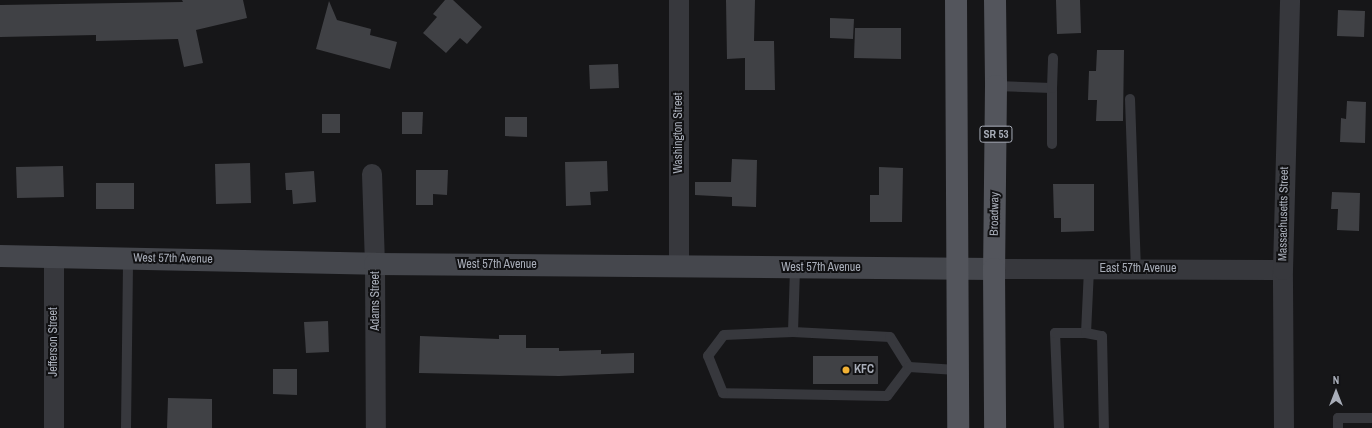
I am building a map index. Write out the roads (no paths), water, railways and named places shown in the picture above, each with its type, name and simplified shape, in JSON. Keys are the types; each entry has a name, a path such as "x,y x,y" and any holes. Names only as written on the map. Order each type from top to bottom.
{"main road":[{"path":"956,0 958,428"},
{"name":"Broadway","path":"995,0 995,428"}],"street":[{"name":"Washington Street","path":"679,0 679,266"},
{"name":"Massachusetts Street","path":"1284,428 1283,270 1290,0"},
{"name":"Adams Street","path":"372,174 375,264 376,428"},
{"name":"West 57th Avenue","path":"0,256 375,264 994,269"},
{"name":"Jefferson Street","path":"54,256 54,428"},
{"name":"East 57th Avenue","path":"994,269 1283,270"}],"lane":[{"path":"1052,144 1053,58"},
{"path":"996,86 1052,88"},
{"path":"1130,99 1136,270"},
{"path":"126,428 128,258"},
{"path":"793,332 795,268"},
{"path":"1086,333 1089,269"},
{"path":"793,332 890,337 909,367 887,396 723,393 708,356 724,335 793,332"},
{"path":"1058,428 1055,333 1086,333 1102,336 1104,428"},
{"path":"909,367 957,370"},
{"path":"1338,428 1338,418 1372,418"}],"place":[{"name":"KFC","path":"846,370"}]}
